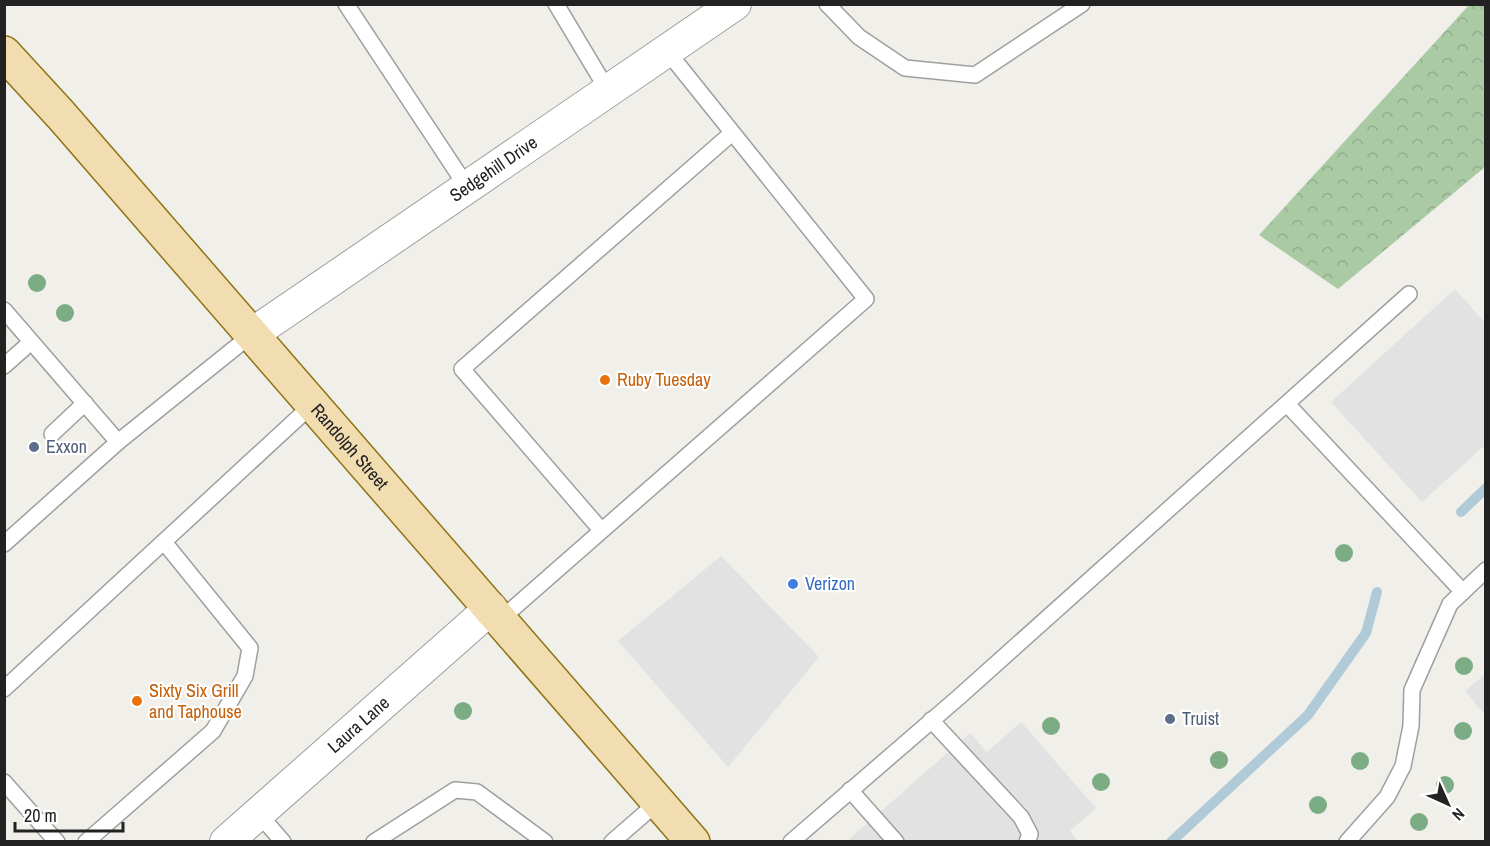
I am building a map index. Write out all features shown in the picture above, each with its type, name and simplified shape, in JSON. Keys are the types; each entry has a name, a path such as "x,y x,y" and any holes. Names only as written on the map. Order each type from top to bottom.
{"main road":[{"name":"Randolph Street","path":"4,53 62,115 693,842"}],"street":[{"name":"Sedgehill Drive","path":"252,334 735,4"},
{"name":"Laura Lane","path":"226,842 496,613"}],"lane":[{"path":"346,4 467,187"},
{"path":"556,4 608,91"},
{"path":"827,4 859,37 905,68 975,75 1082,4"},
{"path":"496,613 601,530 866,299 667,51"},
{"path":"601,530 462,369 732,133"},
{"path":"791,842 1409,294"},
{"path":"4,310 118,441"},
{"path":"4,544 118,441 252,334"},
{"path":"4,366 32,342"},
{"path":"51,434 85,403"},
{"path":"4,689 313,404"},
{"path":"1287,404 1463,592"},
{"path":"86,842 213,730 245,676 250,648 164,542"},
{"path":"1347,842 1388,797 1403,766 1411,726 1412,690 1450,604 1485,570"},
{"path":"931,720 1021,817 1030,834 1027,842"},
{"path":"4,782 57,842"},
{"path":"374,842 455,790 477,792 545,842"},
{"path":"850,790 896,842"},
{"path":"612,842 658,802"},
{"path":"258,813 283,842"}],"green space":[{"path":"1469,5 1485,5 1485,167 1338,289 1259,235"}],"shaded area":[{"path":"1455,289 1485,323 1485,445 1422,502 1331,402"},
{"path":"721,556 819,657 728,767 618,641"},
{"path":"1485,674 1485,715 1465,691"},
{"path":"1021,722 1096,808 1070,831 1078,841 846,842 970,733 987,752"}],"waterway":[{"path":"1461,512 1486,488"},
{"path":"1171,842 1308,715 1366,633 1377,592"}],"place":[{"name":"Ruby Tuesday","path":"605,380"},
{"name":"Exxon","path":"34,447"},
{"name":"Verizon","path":"793,584"},
{"name":"Sixty Six Grill and Taphouse","path":"137,701"},
{"name":"Truist","path":"1170,719"}]}
